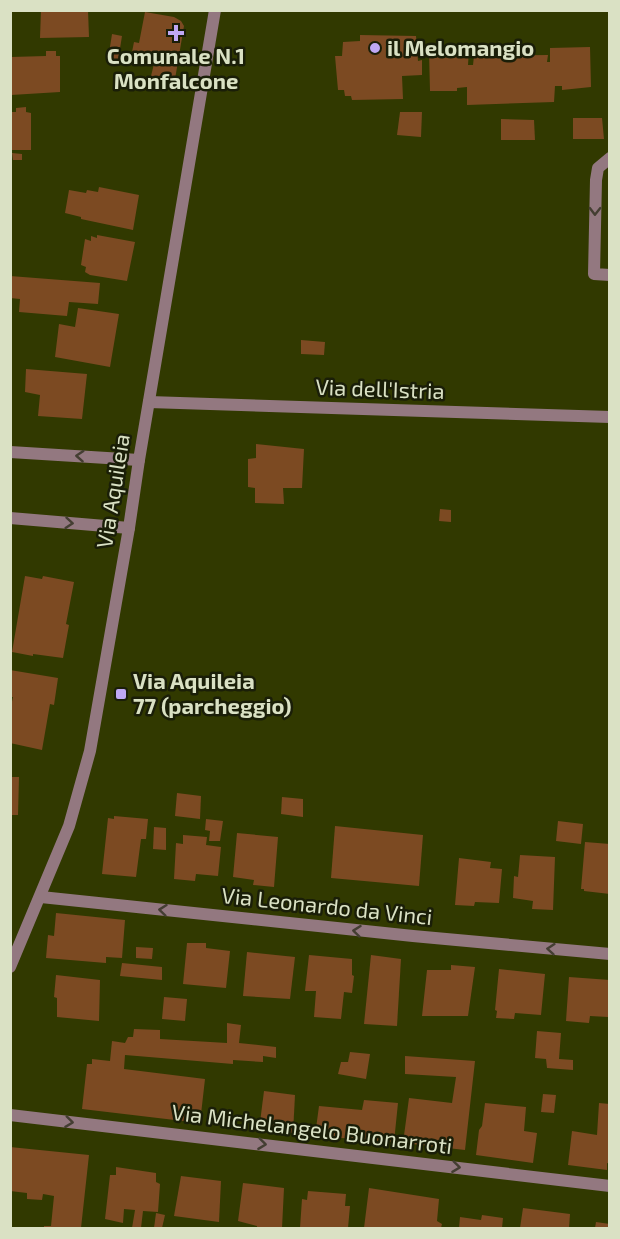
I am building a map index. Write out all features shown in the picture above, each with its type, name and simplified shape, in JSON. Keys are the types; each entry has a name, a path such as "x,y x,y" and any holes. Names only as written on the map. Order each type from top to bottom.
{"street":[{"name":"Via Aquileia","path":"10,967 69,826 90,751 215,10"},
{"path":"609,158 598,168 596,180 594,274 609,275"},
{"name":"Via dell'Istria","path":"149,402 609,417"},
{"path":"10,452 139,460"},
{"path":"10,518 129,528"},
{"name":"Via Leonardo da Vinci","path":"41,897 609,954"},
{"name":"Via Michelangelo Buonarroti","path":"10,1115 609,1186"}],"building":[{"path":"41,10 88,10 89,37 40,38"},
{"path":"145,12 174,17 184,26 174,85 150,80 156,56 132,52 134,42 139,43"},
{"path":"112,34 122,36 118,61 108,60"},
{"path":"360,35 416,36 418,61 422,60 422,75 402,76 403,99 352,100 351,96 345,96 344,90 338,90 335,56 342,56 343,42 360,41"},
{"path":"590,47 591,87 562,90 562,86 555,86 554,102 467,105 467,87 457,88 457,91 430,91 429,50 469,50 468,65 473,65 474,56 548,55 547,62 550,62 550,48"},
{"path":"46,51 56,51 56,56 60,56 60,92 11,95 11,57 46,56"},
{"path":"26,107 26,112 31,113 31,150 10,150 10,112 16,112 16,108"},
{"path":"400,112 422,112 421,137 397,135"},
{"path":"573,118 602,118 604,139 573,139"},
{"path":"501,119 534,120 535,140 501,140"},
{"path":"12,153 22,154 22,160 13,160"},
{"path":"99,187 139,195 133,230 81,219 81,217 65,213 69,190 86,193 87,190 98,192"},
{"path":"97,235 135,242 127,281 90,275 85,272 86,267 81,265 85,239 91,241 91,236 97,238"},
{"path":"10,276 100,283 98,304 69,302 67,316 19,312 20,299 10,298"},
{"path":"78,308 119,314 110,367 55,357 59,324 75,327"},
{"path":"301,340 325,342 324,355 301,354"},
{"path":"26,369 87,374 82,419 38,416 40,395 25,392"},
{"path":"256,444 304,449 302,488 283,488 284,504 255,503 255,488 248,487 248,459 256,458"},
{"path":"440,509 451,510 451,522 439,521"},
{"path":"25,576 42,579 43,576 74,582 66,624 69,625 63,658 12,652"},
{"path":"10,670 58,678 54,705 50,704 42,750 10,743 10,711 13,697 10,697"},
{"path":"10,777 19,777 18,815 10,815"},
{"path":"177,793 201,796 200,819 175,816"},
{"path":"282,797 303,799 303,817 281,814"},
{"path":"114,816 148,819 146,839 141,839 136,877 102,874 108,818 114,819"},
{"path":"206,819 223,821 220,841 209,841 210,831 205,830"},
{"path":"558,821 583,824 581,844 556,841"},
{"path":"335,826 423,835 419,886 331,878"},
{"path":"154,827 166,828 166,850 153,849"},
{"path":"237,833 278,837 274,887 253,885 254,880 233,877"},
{"path":"183,835 207,837 206,845 221,847 218,876 196,874 195,881 174,879 176,843 183,844"},
{"path":"585,842 610,844 610,894 581,889"},
{"path":"520,855 555,857 553,910 532,909 533,901 513,898 514,876 518,877"},
{"path":"459,858 491,862 490,868 502,869 499,903 475,902 474,906 455,905"},
{"path":"56,913 125,920 122,958 106,957 106,963 46,958 48,935 54,936"},
{"path":"187,943 206,943 206,948 230,951 226,988 183,984"},
{"path":"136,947 153,948 152,959 136,958"},
{"path":"247,952 295,957 290,999 243,996"},
{"path":"309,955 352,959 352,975 354,976 352,993 344,992 341,1019 314,1017 316,991 305,991"},
{"path":"371,955 401,959 397,1026 364,1024"},
{"path":"122,963 162,967 162,980 120,976"},
{"path":"451,965 475,967 468,1016 422,1016 427,970 451,970"},
{"path":"499,969 545,974 541,1015 515,1013 514,1019 496,1018"},
{"path":"56,975 100,980 99,1021 57,1017 57,998 54,997"},
{"path":"569,977 610,980 608,1017 590,1016 589,1023 566,1021"},
{"path":"164,997 187,999 185,1021 162,1019"},
{"path":"227,1023 241,1025 239,1043 276,1047 276,1058 263,1056 263,1062 233,1060 233,1064 125,1055 124,1069 205,1079 200,1123 82,1109 87,1064 92,1064 92,1059 110,1061 112,1041 125,1043 128,1037 133,1037 134,1029 160,1030 160,1039 227,1043"},
{"path":"537,1031 561,1033 559,1059 573,1060 573,1070 547,1068 546,1059 535,1058"},
{"path":"350,1052 370,1054 366,1079 338,1074 341,1062 348,1062"},
{"path":"405,1056 475,1061 465,1150 403,1143 409,1098 452,1103 456,1077 405,1074"},
{"path":"264,1091 295,1095 293,1133 259,1130"},
{"path":"543,1094 556,1095 554,1113 541,1112"},
{"path":"364,1100 398,1103 394,1142 315,1136 319,1106 362,1110"},
{"path":"485,1103 526,1107 524,1131 537,1133 533,1163 476,1155"},
{"path":"599,1103 610,1104 610,1164 607,1163 607,1170 568,1165 572,1131 597,1135"},
{"path":"10,1147 89,1155 81,1228 44,1228 44,1226 51,1226 54,1196 43,1194 42,1200 27,1199 27,1193 10,1191"},
{"path":"116,1167 156,1173 156,1182 160,1184 158,1212 143,1211 141,1228 132,1228 135,1210 124,1209 123,1223 105,1219 110,1175 116,1175"},
{"path":"181,1176 221,1181 219,1222 174,1216"},
{"path":"243,1183 284,1188 282,1228 257,1228 257,1226 238,1221"},
{"path":"369,1188 439,1199 437,1221 442,1224 441,1228 364,1228"},
{"path":"308,1191 346,1194 345,1206 350,1206 348,1228 300,1228 302,1199 307,1200"},
{"path":"523,1208 570,1214 569,1228 520,1228"},
{"path":"156,1213 165,1215 162,1228 154,1228"},
{"path":"482,1215 503,1218 502,1228 459,1228 460,1217 481,1220"},
{"path":"596,1222 610,1224 610,1228 595,1228"}],"place":[{"name":"Comunale N.1 Monfalcone","path":"176,33"},
{"name":"il Melomangio","path":"375,48"},
{"name":"Via Aquileia 77 (parcheggio)","path":"121,694"}]}
